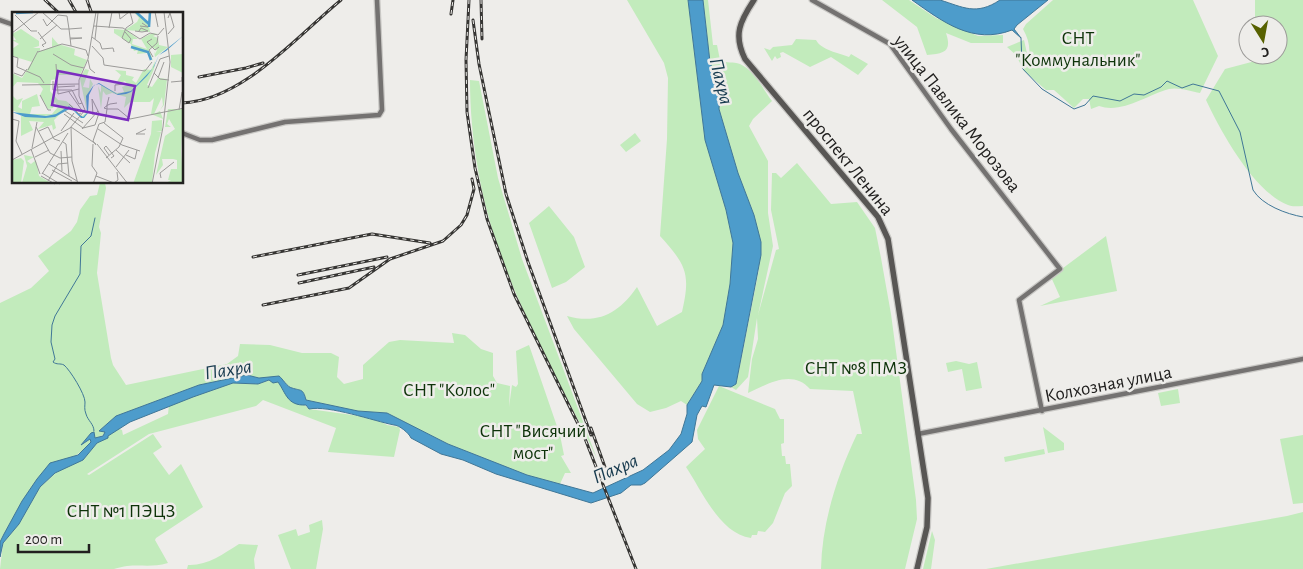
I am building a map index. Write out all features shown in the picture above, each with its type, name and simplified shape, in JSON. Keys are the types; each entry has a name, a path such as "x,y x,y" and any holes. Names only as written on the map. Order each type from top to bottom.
{"main road":[{"name":"проспект Ленина","path":"756,0 738,29 738,42 745,59 878,217 888,239 919,434 928,516 918,569"}],"street":[{"path":"184,134 200,140 212,140 285,122 379,115 382,110 377,0"},
{"name":"улица Павлика Морозова","path":"812,0 890,44 952,129 1060,269 1018,300 1042,411"},
{"path":"0,20 12,24"},
{"name":"Колхозная улица","path":"919,434 1303,359"}],"green space":[{"path":"627,0 688,0 705,140 726,210 733,243 730,284 723,325 702,374 702,381 687,405 681,401 666,408 650,412 637,404 574,329 567,316 589,319 608,314 616,310 637,287 657,326 682,312 685,299 686,278 684,270 676,255 660,236 667,139 668,78 664,63"},
{"name":"СНТ №8 ПМЗ","path":"703,0 708,0 713,45 717,45 720,60 737,63 745,67 754,75 772,101 753,119 749,126 768,161 768,213 773,246 758,315 776,250 779,249 771,210 772,173 776,173 781,178 797,163 831,204 857,202 875,228 891,314 916,500 917,519 905,569 821,569 824,534 837,483 857,434 862,434 853,391 810,389 803,383 788,379 780,380 748,393 752,359 758,339 757,318 748,377 736,390 731,387 736,384 739,370 759,269 760,245 754,215 738,173 719,109 720,92 710,62"},
{"path":"882,0 909,0 936,18 978,36 1003,35 1003,43 971,43 946,33 948,44 946,50 938,54 927,55 917,27"},
{"name":"СНТ \"Коммунальник\"","path":"1053,0 1193,0 1218,56 1200,93 1169,89 1117,108 1099,106 1091,109 1089,99 1083,99 1074,108 1054,90 1046,90 1023,70 1028,60 1029,50 1028,39 1023,29 1026,24"},
{"path":"1255,0 1303,0 1303,206 1288,205 1275,198 1251,175 1220,128 1206,100 1225,69 1240,65 1288,65 1288,15 1255,15"},
{"path":"796,39 816,40 826,49 849,57 851,54 868,64 858,75 831,57 810,67 783,52 780,53 781,57 777,59 775,56 772,61 764,48 770,50 773,47 792,45"},
{"path":"1024,40 1028,58 1025,65 1021,65 1016,55 1007,47"},
{"path":"470,80 479,81 498,178 522,259 597,459 524,313 496,241 488,215 477,161 473,134"},
{"path":"635,133 641,141 626,152 620,145"},
{"path":"100,184 105,184 99,227 101,233 97,273 111,358 113,365 126,385 227,364 238,356 240,344 270,345 302,353 331,353 339,357 337,377 344,384 363,379 363,365 389,342 400,340 454,343 452,333 465,335 481,349 493,353 493,376 497,383 510,386 509,407 512,385 516,387 518,384 516,351 529,345 560,435 564,455 561,456 571,473 565,473 560,484 527,475 448,444 387,413 358,411 306,400 302,391 289,386 281,378 259,378 247,375 199,385 116,416 99,431 105,432 103,435 95,439 94,434 91,433 82,444 90,439 91,442 78,454 63,462 51,463 22,501 0,542 0,303 31,288 49,271 38,256 71,231 77,222 80,210 90,196 97,195"},
{"path":"549,206 574,237 585,267 566,282 552,288 529,223"},
{"path":"1106,236 1117,291 1040,306 1060,297 1051,277"},
{"path":"956,361 969,364 977,362 982,388 966,391 962,369 948,372 946,363"},
{"name":"СНТ №1 ПЭЦЗ","path":"270,380 278,382 309,409 374,418 387,425 399,427 394,457 328,452 336,428 263,400 256,406 149,434 87,474 89,475 153,434 162,447 153,453 169,475 181,464 203,507 156,538 155,540 168,563 114,569 0,569 3,543 19,524 40,487 60,469 83,460 97,443 117,428 122,430 123,435 168,414 169,405 233,383 258,384"},
{"path":"719,386 775,409 780,419 784,419 784,443 781,444 782,456 785,456 786,464 790,464 792,486 785,493 773,523 765,532 758,531 757,535 752,535 751,538 740,535 730,529 721,520 705,499 686,467 705,449 698,439 697,430"},
{"path":"1178,389 1180,403 1161,406 1158,393"},
{"path":"1043,427 1064,443 1064,450 1048,453"},
{"path":"1303,435 1303,503 1293,504 1280,439"},
{"path":"1044,449 1045,454 1005,462 1004,457"},
{"path":"1303,512 1303,569 986,569 1287,516"},
{"path":"322,520 323,529 316,569 291,569 278,535 296,529 298,536 310,532 309,525"},
{"path":"932,531 935,540 931,569 923,569"},
{"path":"239,544 258,545 254,559 255,569 187,569 188,565 202,564"}],"water":[{"path":"688,0 703,0 710,62 720,92 719,109 738,173 754,215 761,242 761,255 736,384 731,387 714,385 706,407 702,406 697,415 692,442 645,483 631,485 621,493 591,503 496,474 463,460 441,454 411,438 396,425 339,411 318,408 309,409 306,405 300,405 291,401 278,382 273,383 269,380 258,384 233,383 130,422 108,436 108,438 97,443 83,460 55,473 40,487 19,524 3,543 0,557 0,542 4,534 22,501 50,463 78,455 91,442 90,439 81,445 91,433 94,432 95,438 103,436 105,432 99,431 116,416 199,385 247,375 259,378 279,376 290,387 303,392 306,400 358,411 387,413 448,444 527,475 593,493 643,470 669,450 681,434 687,414 687,405 702,381 702,374 723,325 730,284 733,243 726,210 705,140"},
{"path":"912,0 940,0 970,9 977,9 984,8 1000,0 1048,0 1014,29 1021,38 1012,30 984,35 959,29 935,16"}],"waterway":[{"path":"1021,38 1022,64"},
{"path":"1022,68 1042,89 1074,109 1085,105 1093,96 1120,101 1134,94 1144,95 1161,87 1167,81 1182,88 1193,84 1219,91 1240,132 1253,190 1262,200 1275,208 1303,217"},
{"path":"94,431 86,414 83,394 77,382 64,365 53,362 55,359 51,342 52,325 55,316 80,274 81,246 91,236 95,218"}],"railway":[{"path":"45,0 58,12"},
{"path":"69,0 76,12"},
{"path":"87,0 91,12"},
{"path":"184,103 204,99 226,91 247,79 287,48 341,0"},
{"path":"451,14 453,0"},
{"path":"469,0 466,60 467,112 475,168 487,219 514,294 584,436 636,569"},
{"path":"481,0 482,39"},
{"path":"473,20 479,64 506,194 528,262 591,435"},
{"path":"199,77 263,63"},
{"path":"263,305 349,288 390,259 443,241 461,225 467,215 474,189 472,179"},
{"path":"253,257 372,234 430,243"},
{"path":"298,275 387,257"},
{"path":"299,283 374,267"},
{"path":"591,428 606,470"}],"water label":[{"name":"Пахра","path":"722,81"},
{"name":"Пахра","path":"228,369"},
{"name":"Пахра","path":"615,468"}],"park label":[{"name":"СНТ \"Колос\"","path":"449,389"},
{"name":"СНТ \"Висячий мост\"","path":"533,441"}]}
